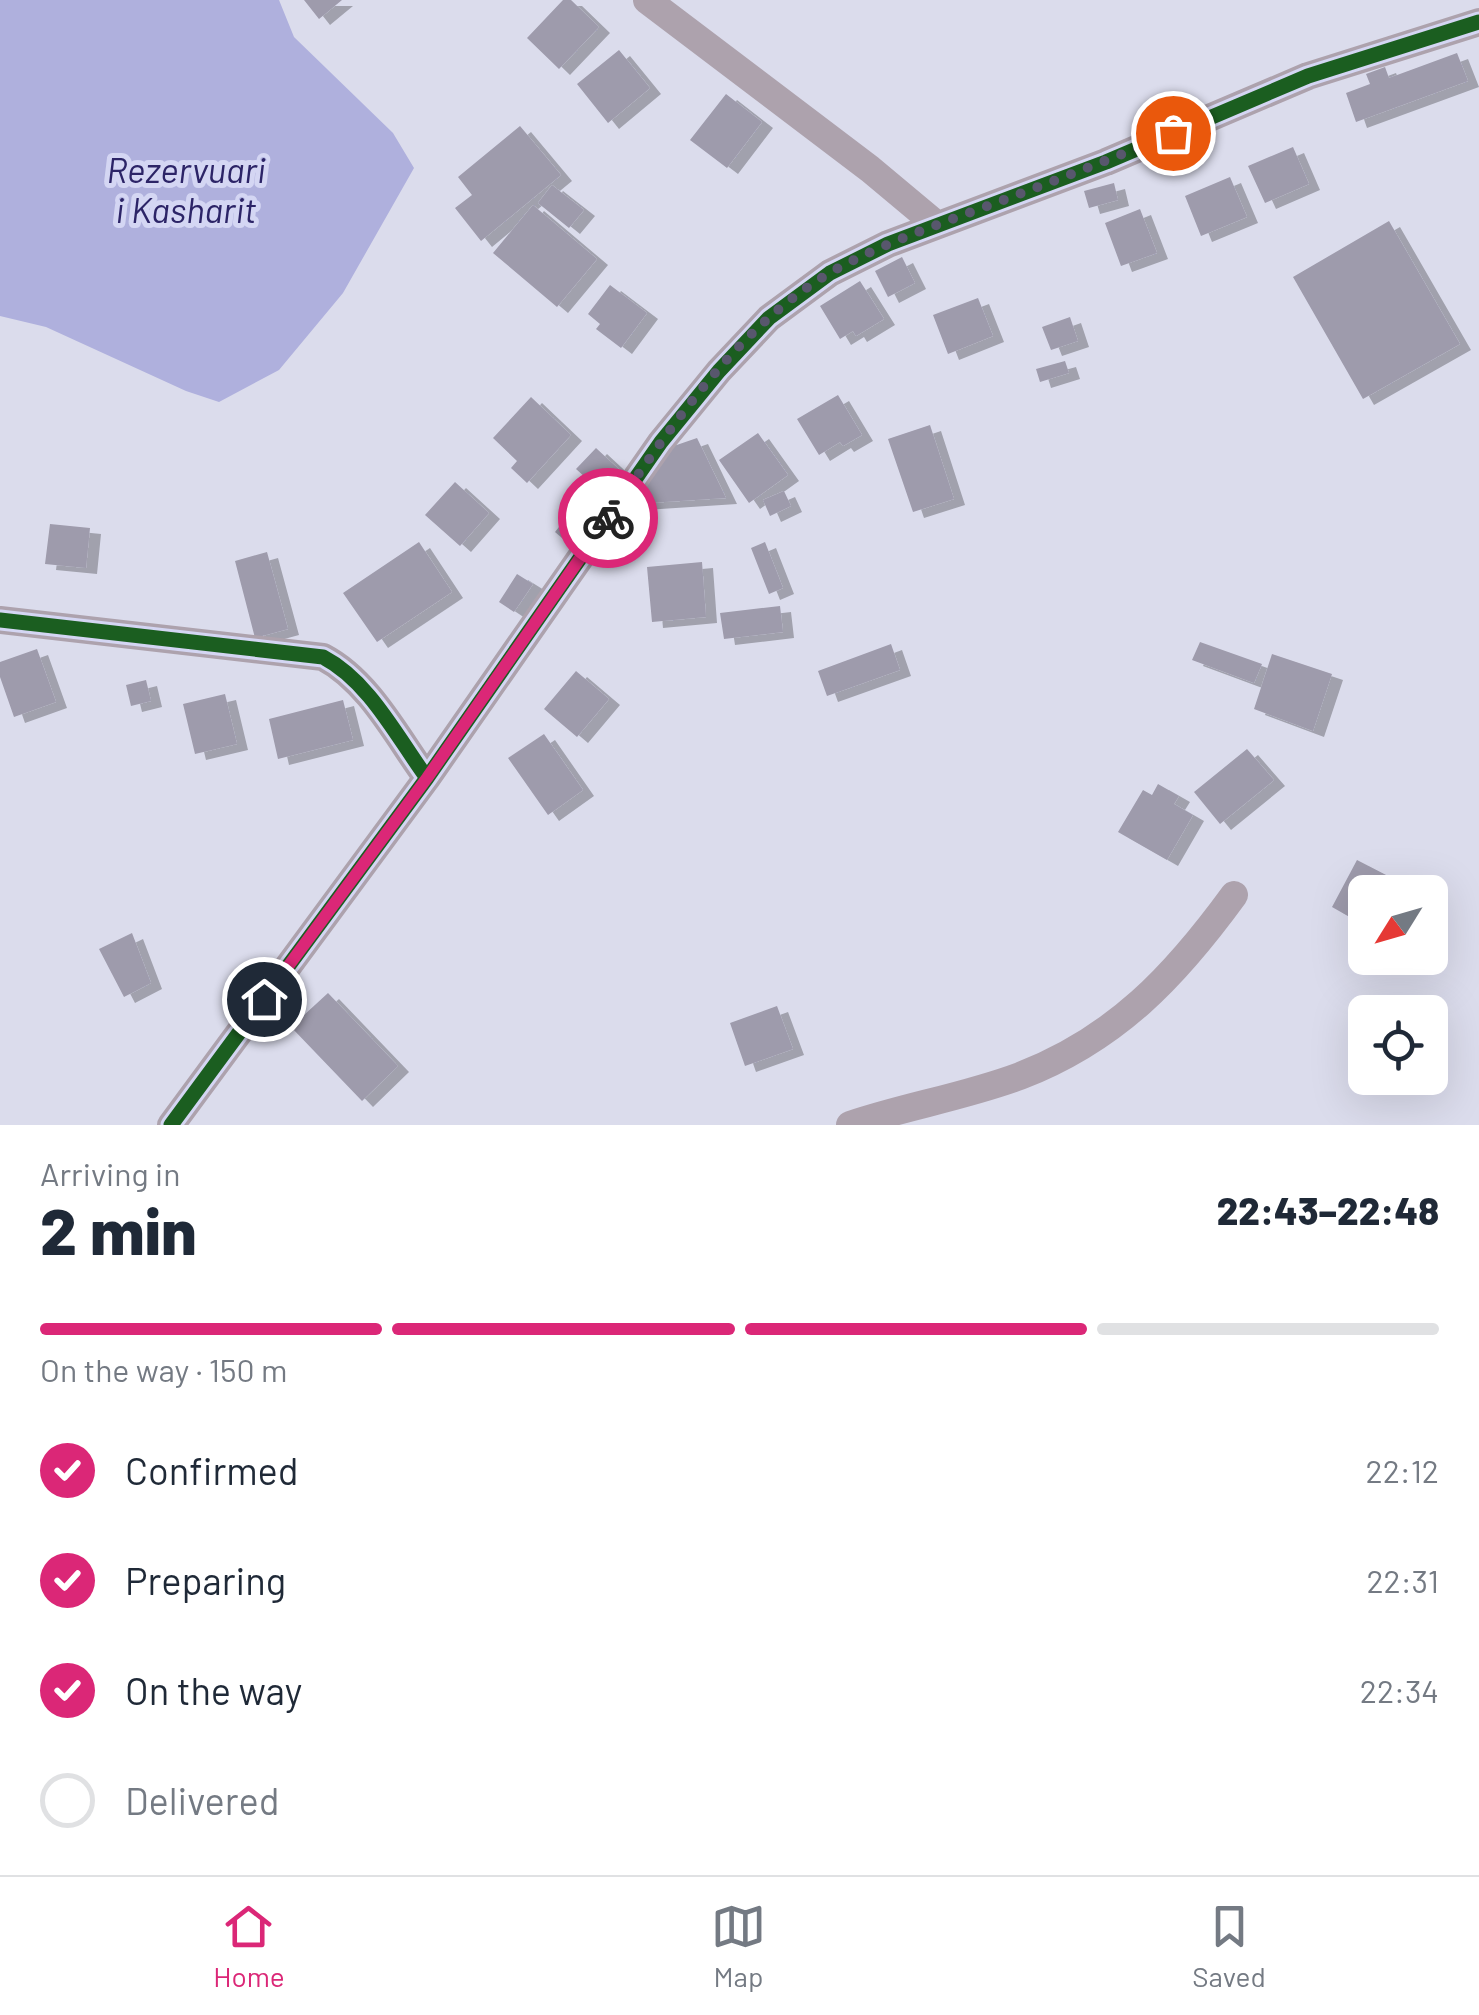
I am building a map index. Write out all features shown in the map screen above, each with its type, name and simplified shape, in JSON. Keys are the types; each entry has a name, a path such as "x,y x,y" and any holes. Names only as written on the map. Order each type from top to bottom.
{"street":[{"path":"648,0 870,169 937,225"},
{"path":"172,1125 427,778 661,442 718,371 769,318 830,273 888,244 1106,162 1308,76 1479,22"},
{"path":"0,620 323,656 358,684 427,778"},
{"path":"850,1125 1020,1076 1090,1041 1190,956 1234,895"}],"water":[{"name":"Rezervuari i Kasharit","path":"0,0 279,0 294,37 393,133 414,168 343,293 279,370 219,402 186,391 46,327 0,316"}],"building":[{"path":"304,0 342,0 319,19"},
{"path":"563,0 571,0 599,27 559,69 527,38"},
{"path":"619,50 650,88 608,123 577,84"},
{"path":"1457,53 1468,81 1356,122 1346,93 1370,84 1366,74 1385,67 1389,78"},
{"path":"726,94 762,122 727,168 690,140"},
{"path":"520,126 561,175 481,241 455,208 472,195 458,177"},
{"path":"1293,147 1309,184 1265,203 1248,166"},
{"path":"1230,177 1247,217 1201,236 1185,196"},
{"path":"1114,183 1118,200 1089,208 1084,191"},
{"path":"552,185 584,210 569,228 538,203"},
{"path":"533,205 597,259 557,307 493,253"},
{"path":"1140,209 1157,253 1121,266 1105,223"},
{"path":"1389,221 1460,344 1363,399 1293,277"},
{"path":"902,257 915,283 888,297 875,271"},
{"path":"860,281 884,319 856,336 853,331 840,339 820,306"},
{"path":"610,285 647,313 621,348 596,329 600,324 588,314"},
{"path":"978,298 993,336 948,354 933,315"},
{"path":"1070,317 1078,341 1051,350 1042,327"},
{"path":"1065,361 1069,373 1040,382 1036,369"},
{"path":"838,395 862,435 819,455 797,419"},
{"path":"531,397 571,435 527,483 511,468 517,461 493,438"},
{"path":"930,425 954,499 913,512 888,439"},
{"path":"758,433 788,475 749,503 719,460"},
{"path":"697,438 726,498 634,504 668,448"},
{"path":"596,448 624,474 605,495 576,469"},
{"path":"455,482 489,513 460,546 425,515"},
{"path":"784,491 791,506 770,516 763,500"},
{"path":"574,508 589,520 569,544 555,532"},
{"path":"50,524 90,528 86,568 45,564"},
{"path":"419,542 452,592 377,642 343,593"},
{"path":"765,542 783,588 769,594 751,548"},
{"path":"267,552 288,629 255,638 235,561"},
{"path":"702,562 706,617 652,622 647,567"},
{"path":"517,574 533,584 514,612 499,602"},
{"path":"780,606 783,632 724,639 720,613"},
{"path":"1200,642 1262,664 1254,683 1192,660"},
{"path":"891,644 900,670 827,696 818,671"},
{"path":"37,649 56,702 14,717 0,677 0,662"},
{"path":"1272,654 1332,674 1313,731 1254,709"},
{"path":"576,671 609,699 577,737 544,709"},
{"path":"146,680 151,701 131,706 126,685"},
{"path":"225,694 237,744 195,754 183,704"},
{"path":"343,700 353,740 278,759 269,719"},
{"path":"544,734 583,790 548,815 508,758"},
{"path":"1247,749 1274,780 1220,824 1194,792"},
{"path":"1158,784 1179,796 1174,804 1193,815 1167,860 1118,832 1143,790 1152,795"},
{"path":"1357,860 1386,875 1349,875"},
{"path":"1348,877 1348,916 1332,907"},
{"path":"132,933 151,983 124,997 99,949"},
{"path":"328,993 398,1066 362,1101 291,1027"},
{"path":"777,1006 793,1049 745,1066 730,1023"}],"cycle path":[{"path":"171,1125 427,778 661,442 769,318 830,273 888,244 1106,162 1308,76 1479,22"},
{"path":"0,620 323,657 368,695 427,778"}],"way so far":[{"path":"608,518 661,442 718,371 769,318 830,273 888,244 1173,133"}],"route":[{"path":"264,999 427,778 608,518"}]}
